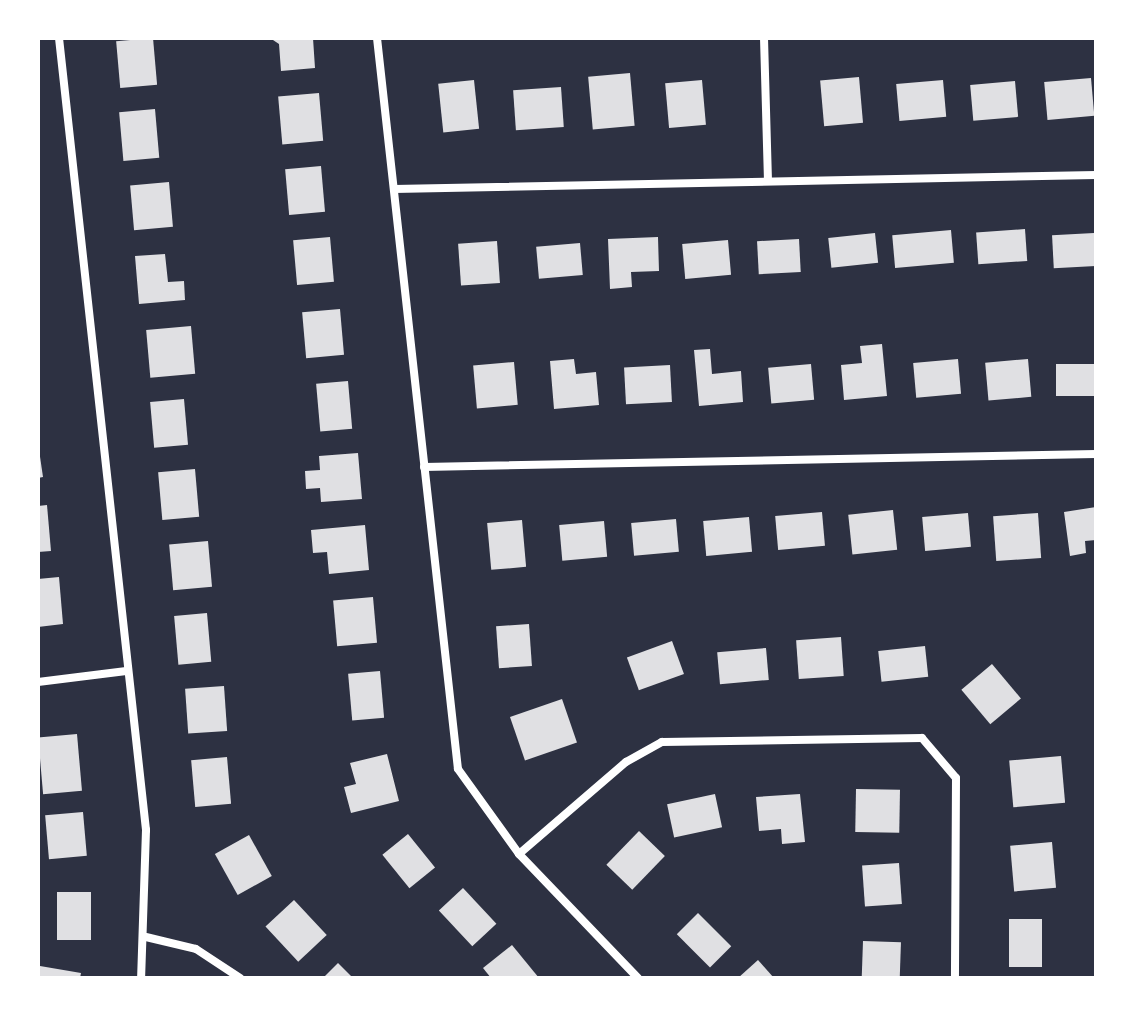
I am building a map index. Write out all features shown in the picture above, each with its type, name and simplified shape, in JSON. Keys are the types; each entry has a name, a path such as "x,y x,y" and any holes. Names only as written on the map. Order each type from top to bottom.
{"street":[{"path":"59,38 126,671 146,830 146,937 141,978"},
{"path":"377,38 458,769 519,854 638,978"},
{"path":"764,38 768,181"},
{"path":"394,189 1096,175"},
{"path":"424,467 1096,454"},
{"path":"38,682 126,671"},
{"path":"519,854 626,762 662,742 922,738 952,764 956,778 955,978"},
{"path":"146,937 196,949 240,978"}],"building":[{"path":"153,38 157,85 120,88 116,41"},
{"path":"270,38 313,38 315,68 281,71 279,44"},
{"path":"630,73 635,126 593,129 588,77"},
{"path":"859,77 863,123 824,126 820,80"},
{"path":"1091,78 1094,116 1047,120 1044,82"},
{"path":"474,80 479,129 443,132 438,84"},
{"path":"702,80 706,125 669,128 665,83"},
{"path":"943,80 946,117 899,121 896,84"},
{"path":"1015,81 1018,117 973,121 970,85"},
{"path":"561,87 564,127 516,130 513,90"},
{"path":"319,93 323,141 282,144 278,97"},
{"path":"155,109 159,158 123,161 119,112"},
{"path":"321,166 325,212 289,215 285,169"},
{"path":"169,182 173,227 134,230 130,185"},
{"path":"1025,229 1027,261 978,264 976,232"},
{"path":"951,230 954,263 895,268 892,235"},
{"path":"875,233 878,263 831,268 828,238"},
{"path":"1094,233 1096,266 1054,268 1052,235"},
{"path":"330,237 334,282 297,285 293,240"},
{"path":"658,237 659,271 631,272 632,287 610,289 608,239"},
{"path":"799,239 801,272 759,274 757,241"},
{"path":"728,240 731,275 685,279 682,244"},
{"path":"497,241 500,283 461,286 458,244"},
{"path":"580,243 583,275 539,279 536,247"},
{"path":"165,254 168,282 184,281 185,300 139,304 135,256"},
{"path":"340,309 344,355 306,358 302,312"},
{"path":"191,326 195,374 150,378 146,330"},
{"path":"882,344 887,396 844,400 841,365 862,363 860,346"},
{"path":"710,349 712,374 741,371 743,402 699,406 694,350"},
{"path":"574,359 576,374 596,372 599,405 554,409 550,361"},
{"path":"958,359 961,394 916,398 913,363"},
{"path":"1028,359 1031,397 988,401 985,363"},
{"path":"514,362 518,405 477,408 473,366"},
{"path":"811,364 814,400 771,404 768,368"},
{"path":"1056,364 1096,364 1096,396 1056,396"},
{"path":"670,365 672,402 626,404 624,367"},
{"path":"348,381 352,429 320,432 316,384"},
{"path":"184,399 188,445 154,448 150,402"},
{"path":"38,443 43,477 38,478"},
{"path":"358,453 362,499 321,502 320,488 306,489 305,471 320,470 319,456"},
{"path":"195,469 199,517 162,520 158,472"},
{"path":"47,505 51,551 38,552 38,506"},
{"path":"1096,507 1096,540 1085,541 1086,553 1070,556 1064,512"},
{"path":"893,510 897,550 852,554 848,515"},
{"path":"822,512 825,546 778,550 775,516"},
{"path":"968,513 971,547 925,551 922,517"},
{"path":"1038,513 1041,558 996,561 993,516"},
{"path":"749,517 752,552 706,556 703,521"},
{"path":"676,519 679,552 634,556 631,523"},
{"path":"522,520 526,567 491,570 487,523"},
{"path":"604,521 607,557 562,561 559,525"},
{"path":"365,525 369,570 329,574 327,552 313,553 311,530"},
{"path":"208,541 212,587 173,590 169,544"},
{"path":"59,577 63,624 38,627 38,579"},
{"path":"373,597 377,643 337,646 333,600"},
{"path":"207,613 211,662 178,665 174,616"},
{"path":"529,624 532,666 499,668 496,626"},
{"path":"841,637 844,676 799,679 796,640"},
{"path":"672,641 684,674 639,690 627,657"},
{"path":"925,646 928,677 881,682 878,651"},
{"path":"766,648 769,680 720,684 717,652"},
{"path":"992,664 1021,698 990,724 961,690"},
{"path":"380,671 384,718 352,721 348,674"},
{"path":"224,686 227,731 188,734 185,689"},
{"path":"562,699 577,742 525,760 510,717"},
{"path":"77,734 82,791 43,794 38,737"},
{"path":"387,754 399,801 351,813 344,787 356,784 350,763"},
{"path":"1061,756 1065,803 1013,807 1009,761"},
{"path":"227,757 231,804 195,807 191,760"},
{"path":"856,789 900,790 899,833 855,832"},
{"path":"715,794 722,827 674,837 667,804"},
{"path":"800,794 805,842 782,844 781,829 759,831 756,797"},
{"path":"83,812 87,856 49,859 45,815"},
{"path":"639,831 665,856 632,890 606,865"},
{"path":"408,834 435,867 409,888 382,855"},
{"path":"249,835 272,876 238,895 215,854"},
{"path":"1052,842 1056,888 1014,891 1010,846"},
{"path":"899,863 902,904 865,906 862,866"},
{"path":"463,888 496,924 472,946 439,911"},
{"path":"57,892 91,892 91,940 57,940"},
{"path":"294,900 327,935 298,962 265,927"},
{"path":"698,913 731,946 710,967 677,934"},
{"path":"1009,919 1042,919 1042,967 1009,967"},
{"path":"863,941 901,942 900,978 862,978"},
{"path":"512,945 539,978 491,978 483,968"},
{"path":"758,960 774,978 738,978"},
{"path":"338,963 353,978 323,978"},
{"path":"40,966 81,973 80,978 38,978"}]}
